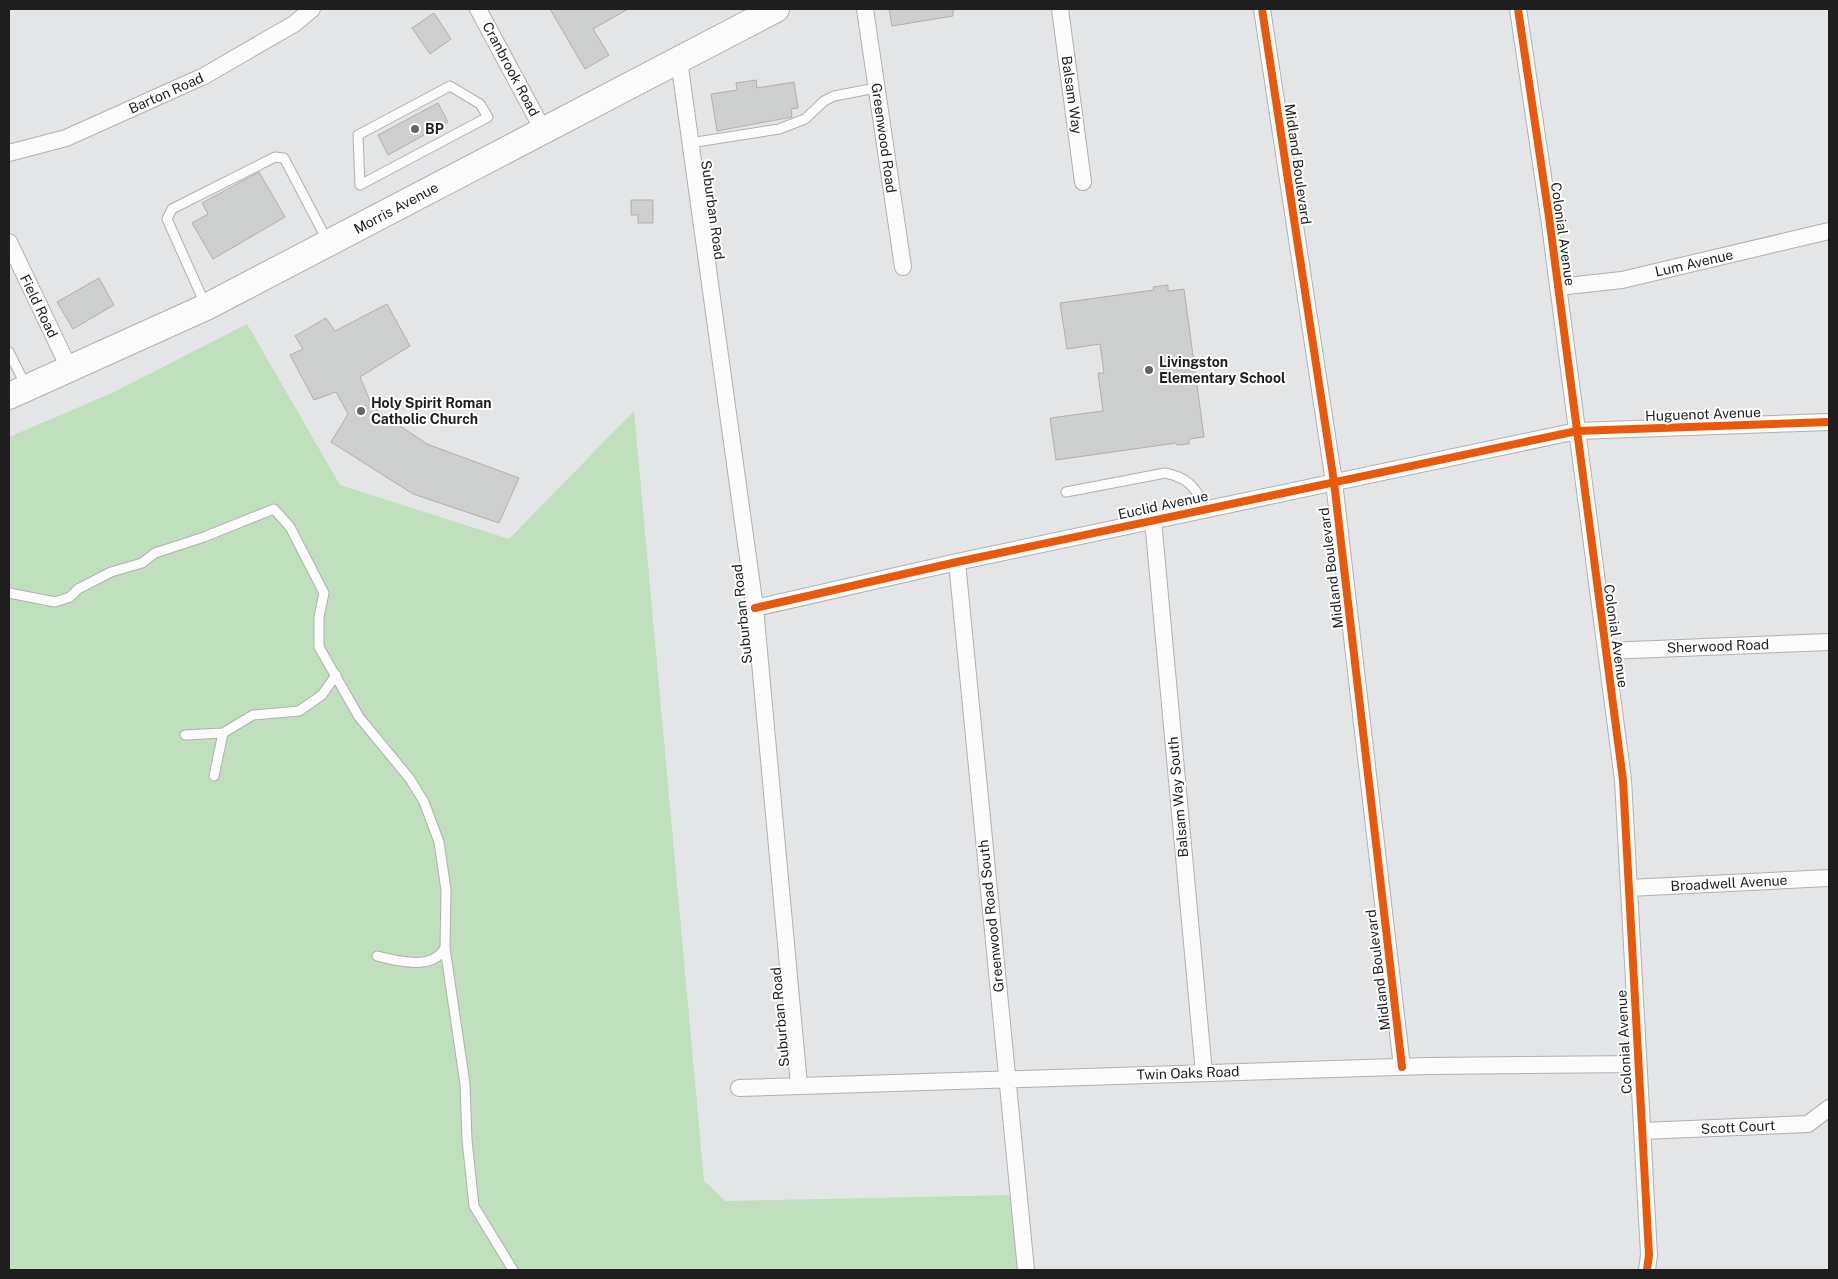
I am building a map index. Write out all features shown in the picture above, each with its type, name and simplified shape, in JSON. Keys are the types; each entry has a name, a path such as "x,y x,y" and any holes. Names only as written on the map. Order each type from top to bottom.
{"main road":[{"name":"Morris Avenue","path":"18,392 206,307 776,9"}],"street":[{"name":"Barton Road","path":"9,153 66,138 204,76 294,24 312,9"},
{"name":"Cranbrook Road","path":"478,9 543,130"},
{"name":"Greenwood Road","path":"865,9 903,267"},
{"name":"Balsam Way","path":"1060,9 1083,182"},
{"name":"Midland Boulevard","path":"1262,9 1334,482 1402,1067"},
{"name":"Colonial Avenue","path":"1518,9 1558,287 1623,780 1649,1255 1647,1270"},
{"name":"Suburban Road","path":"679,60 755,608 799,1085"},
{"name":"Lum Avenue","path":"1558,287 1622,280 1829,231"},
{"name":"Field Road","path":"9,242 70,370"},
{"name":"Huguenot Avenue","path":"1577,431 1829,422"},
{"name":"Euclid Avenue","path":"755,608 957,562 1577,431"},
{"name":"Balsam Way South","path":"1153,520 1204,1073"},
{"name":"Greenwood Road South","path":"957,562 1026,1270"},
{"name":"Sherwood Road","path":"1606,651 1829,642"},
{"name":"Broadwell Avenue","path":"1629,888 1829,878"},
{"name":"Twin Oaks Road","path":"739,1088 1402,1067 1638,1064"},
{"name":"Scott Court","path":"1642,1131 1808,1124 1829,1108"}],"lane":[{"path":"450,86 480,104 488,117 425,151 360,185 358,135 374,126 450,86"},
{"path":"690,143 779,129 804,119 824,101 834,96 876,88"},
{"path":"206,307 166,219 172,209 275,157 284,158 329,244"},
{"path":"9,352 18,392"},
{"path":"1066,492 1165,473 1181,476 1190,482 1208,508"},
{"path":"9,593 55,602 70,597 78,590 111,572 142,563 155,553 204,537 274,509 290,527 324,593 319,617 319,647 359,717 410,779 424,802 439,842 446,890 445,948 465,1084 467,1140 474,1206 513,1270"},
{"path":"185,735 223,733 253,716 299,711 322,695 336,675"},
{"path":"214,776 223,733"},
{"path":"377,956 407,963 420,962 438,956 445,948"}],"green space":[{"path":"247,324 340,485 509,539 634,411 704,1181 726,1201 1015,1195 1023,1270 9,1270 9,437 112,393"}],"building":[{"path":"550,9 628,9 593,29 609,55 585,69"},
{"path":"889,9 953,9 953,16 892,26"},
{"path":"434,13 451,39 430,54 412,28"},
{"path":"756,80 757,88 794,82 798,108 791,109 792,117 717,131 711,94 737,90 736,83"},
{"path":"438,103 448,122 388,155 378,135"},
{"path":"259,172 285,217 213,259 192,223 208,214 202,203"},
{"path":"631,200 653,200 653,223 638,223 638,215 631,215"},
{"path":"99,278 114,305 73,329 57,302"},
{"name":"Livingston Elementary School","path":"1168,285 1168,291 1184,289 1204,437 1189,439 1189,444 1177,445 1176,443 1056,460 1050,418 1103,411 1098,373 1104,373 1100,344 1067,349 1060,303 1154,290 1153,287"},
{"name":"Holy Spirit Roman Catholic Church","path":"387,304 410,346 360,377 373,408 427,444 519,478 499,523 413,494 331,442 348,414 336,392 314,400 290,355 303,349 295,336 326,318 335,331"}],"cycle path":[{"path":"1262,9 1334,482 1402,1067"},
{"path":"1518,9 1549,217 1623,780 1649,1255 1647,1270"},
{"path":"755,608 957,562 1577,431 1829,422"}],"place":[{"name":"BP","path":"415,129"},
{"name":"Livingston Elementary School","path":"1149,370"},
{"name":"Holy Spirit Roman Catholic Church","path":"361,411"}]}
